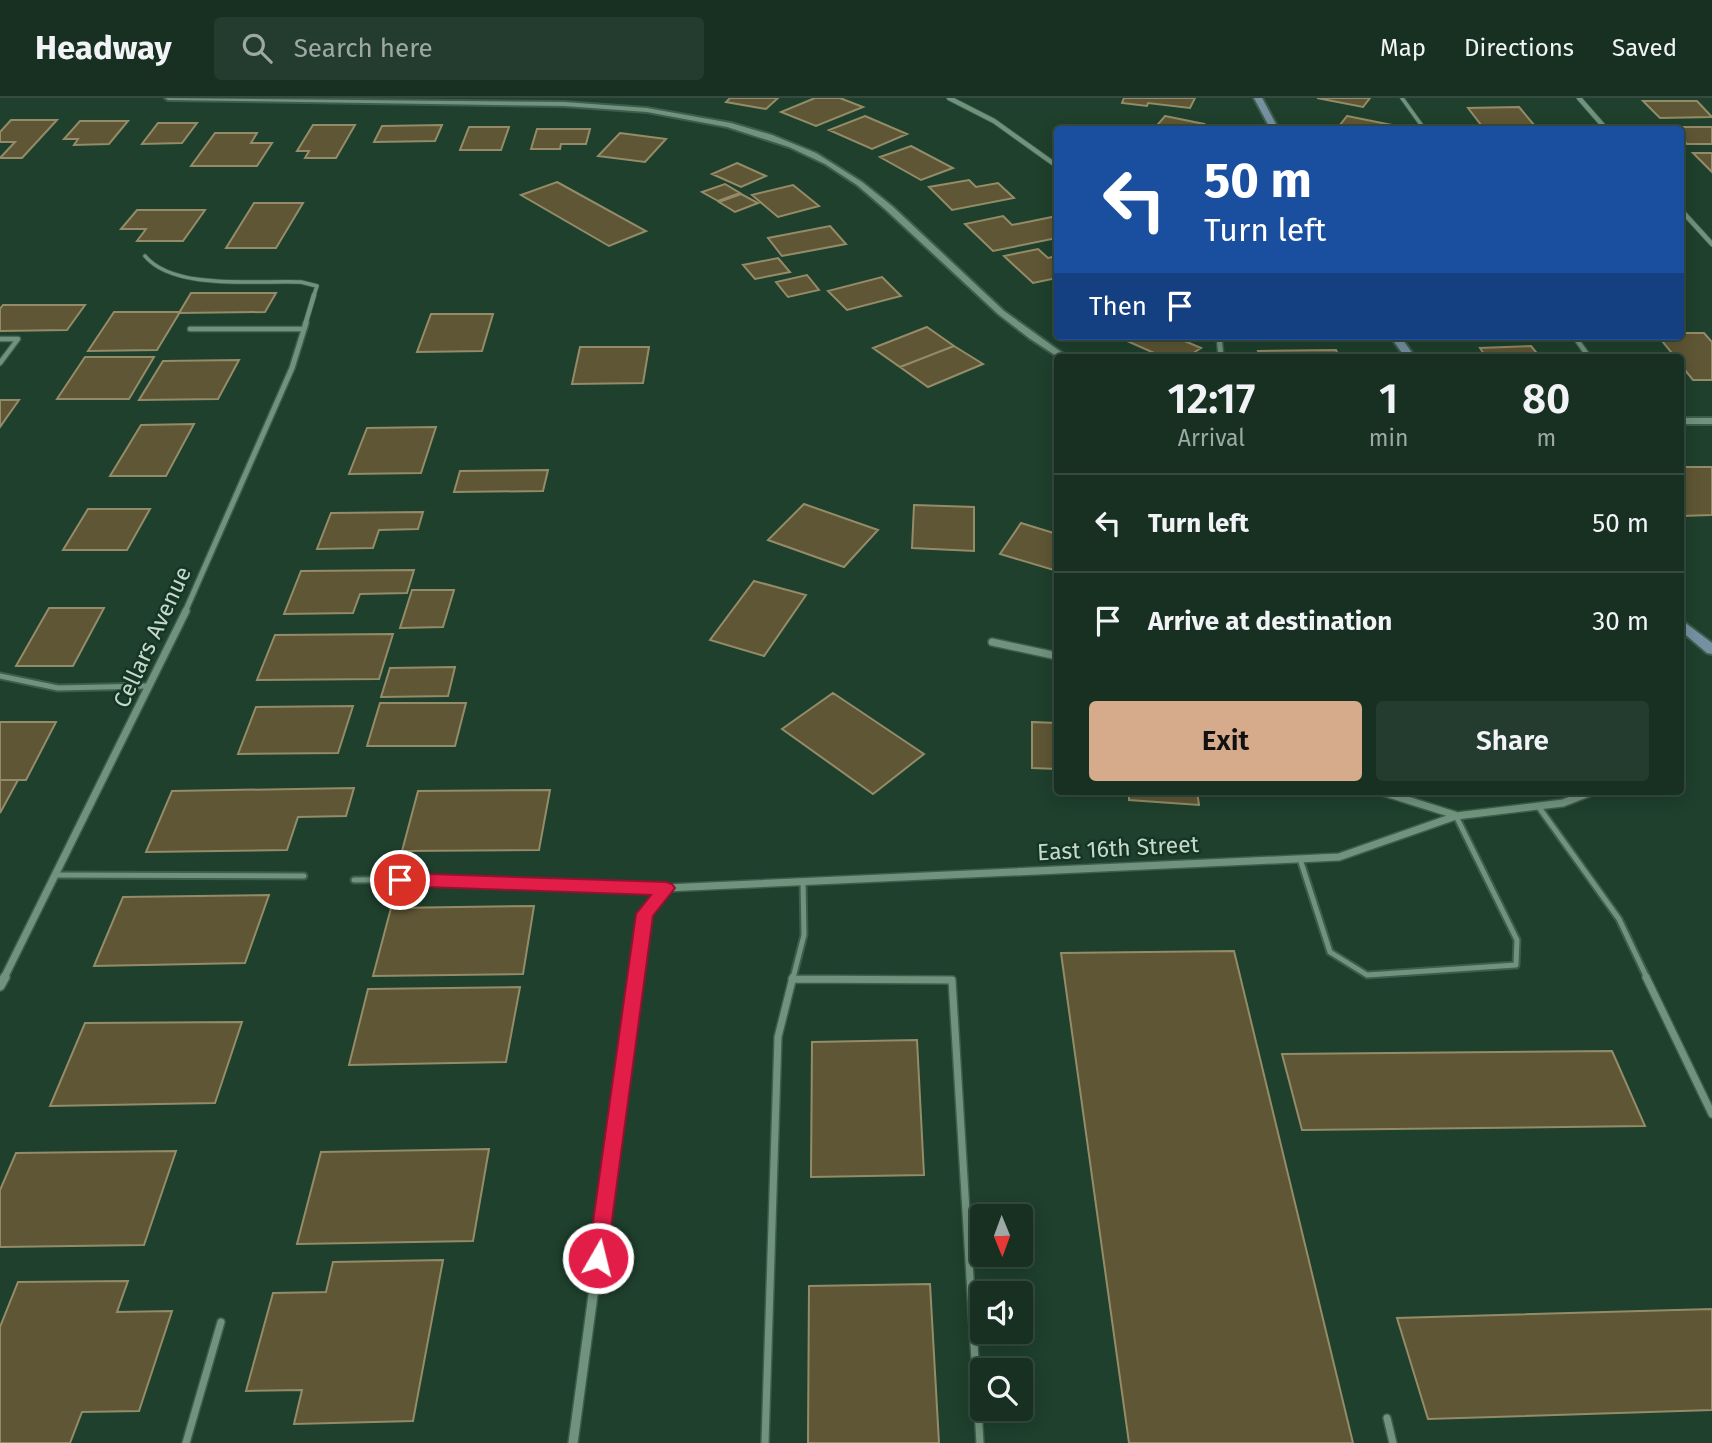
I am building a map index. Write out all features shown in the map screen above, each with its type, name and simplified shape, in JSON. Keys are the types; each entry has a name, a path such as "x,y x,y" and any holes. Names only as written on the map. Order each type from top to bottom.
{"main road":[{"path":"1258,98 1273,126"},
{"path":"1684,626 1712,650"}],"street":[{"path":"168,98 621,106 682,114 754,132 824,160 853,178 999,312 1035,341 1059,354"},
{"path":"949,98 994,121 1054,164"},
{"path":"1579,98 1604,126"},
{"path":"1684,213 1712,244"},
{"name":"Cellars Avenue","path":"0,986 179,626 292,368 314,295"},
{"path":"1684,421 1712,421"},
{"path":"992,642 1054,655"},
{"path":"1391,795 1456,816"},
{"name":"East 16th Street","path":"666,888 1339,857 1456,816 1563,803 1584,795"},
{"path":"573,1443 645,914 666,888"}],"lane":[{"path":"1402,98 1422,126"},
{"path":"145,256 152,265 168,273 200,278 301,282 317,286 314,295"},
{"path":"190,329 304,329"},
{"path":"0,339 18,339 0,363"},
{"path":"0,676 58,688 149,686"},
{"path":"1538,806 1619,919 1712,1114"},
{"path":"1300,859 1330,952 1367,975 1516,965 1517,940 1456,816"},
{"path":"55,875 304,876"},
{"path":"354,880 446,879 666,888"},
{"path":"765,1443 778,1037 804,935 803,882"},
{"path":"792,979 952,980 980,1443"},
{"path":"186,1443 221,1322"},
{"path":"1387,1418 1393,1443"}],"building":[{"path":"730,98 778,98 766,109 726,102"},
{"path":"815,98 840,98 863,107 816,126 781,112"},
{"path":"1124,98 1195,98 1190,108 1122,103"},
{"path":"1317,98 1370,98 1363,107"},
{"path":"1643,101 1697,101 1712,117 1660,118"},
{"path":"1519,107 1535,126 1482,126 1468,108"},
{"path":"865,116 907,134 872,149 829,130"},
{"path":"1165,116 1204,124 1202,126 1156,126"},
{"path":"1347,116 1397,126 1339,126"},
{"path":"11,120 57,120 22,158 0,158 15,142 0,142 0,132"},
{"path":"80,121 128,121 109,144 74,145 78,139 64,139"},
{"path":"158,123 197,123 182,143 142,144"},
{"path":"313,125 355,125 336,158 305,158 309,151 297,151"},
{"path":"442,125 435,141 374,142 382,126"},
{"path":"469,127 509,127 501,150 460,150"},
{"path":"1684,127 1712,127 1712,144 1687,144 1684,141"},
{"path":"537,129 590,129 586,144 561,144 560,149 531,149"},
{"path":"215,133 257,133 251,143 272,143 257,166 191,166"},
{"path":"620,133 666,139 645,162 598,156"},
{"path":"911,146 953,168 921,180 880,157"},
{"path":"1693,153 1712,153 1712,172"},
{"path":"737,163 766,176 741,187 712,174"},
{"path":"969,180 976,187 998,183 1014,198 952,210 929,187"},
{"path":"557,182 646,231 609,246 521,195"},
{"path":"725,184 740,193 718,201 702,192"},
{"path":"793,185 819,206 778,217 752,195"},
{"path":"741,194 758,203 735,212 719,202"},
{"path":"254,203 303,203 276,248 226,248"},
{"path":"137,210 205,210 183,241 137,241 146,229 121,229"},
{"path":"1003,216 1012,225 1054,217 1054,239 993,251 965,224"},
{"path":"830,226 846,244 782,256 768,238"},
{"path":"1038,249 1048,258 1054,257 1054,279 1033,283 1004,256"},
{"path":"778,258 790,272 755,279 743,265"},
{"path":"807,275 819,290 788,297 776,282"},
{"path":"882,277 901,296 847,310 828,291"},
{"path":"191,293 276,293 265,312 179,313"},
{"path":"3,305 85,305 67,330 0,331 0,309"},
{"path":"114,312 180,312 157,350 88,351"},
{"path":"431,314 493,314 482,351 417,352"},
{"path":"927,327 954,346 900,367 873,348"},
{"path":"1684,333 1704,333 1712,342 1712,380 1693,380 1684,369 1684,354 1673,354 1661,340 1684,340"},
{"path":"1125,340 1182,340 1201,348 1192,354 1156,354"},
{"path":"954,346 983,364 928,387 900,367"},
{"path":"1531,346 1538,354 1484,354 1480,348"},
{"path":"580,347 649,347 643,383 572,384"},
{"path":"1336,350 1338,354 1259,354 1258,351"},
{"path":"85,357 154,357 129,399 57,399"},
{"path":"239,360 218,399 139,400 163,361"},
{"path":"0,400 19,400 0,427"},
{"path":"194,424 166,476 110,476 141,425"},
{"path":"436,427 421,473 349,474 367,428"},
{"path":"1684,467 1712,467 1712,515 1684,516"},
{"path":"548,470 543,491 454,492 460,471"},
{"path":"804,504 878,530 844,567 768,540"},
{"path":"914,505 974,507 974,551 912,548"},
{"path":"88,509 150,509 127,550 63,550"},
{"path":"423,512 418,529 379,530 373,548 317,549 331,513"},
{"path":"1021,523 1054,533 1054,570 1000,554"},
{"path":"414,570 407,593 360,594 353,613 284,614 301,571"},
{"path":"754,581 806,595 764,656 710,640"},
{"path":"412,590 454,590 443,627 400,628"},
{"path":"49,608 104,608 73,666 16,666"},
{"path":"393,634 379,679 257,680 275,635"},
{"path":"455,667 448,696 381,697 390,668"},
{"path":"833,693 924,754 873,794 782,729"},
{"path":"380,703 466,703 455,746 367,746"},
{"path":"353,706 338,753 238,754 256,707"},
{"path":"0,722 56,722 26,780 0,780"},
{"path":"1032,722 1054,723 1054,769 1032,768"},
{"path":"0,780 18,780 0,813"},
{"path":"354,788 346,816 298,817 287,850 146,852 172,791"},
{"path":"550,790 539,850 402,851 418,791"},
{"path":"1129,795 1198,795 1199,805 1129,800"},
{"path":"269,895 245,963 94,966 123,897"},
{"path":"534,906 523,974 373,976 391,908"},
{"path":"1234,951 1353,1443 1129,1443 1061,953"},
{"path":"520,987 506,1062 349,1065 368,989"},
{"path":"242,1022 215,1103 50,1106 85,1023"},
{"path":"917,1040 924,1175 811,1177 812,1042"},
{"path":"1612,1051 1645,1126 1302,1130 1282,1054"},
{"path":"489,1149 473,1241 297,1244 321,1152"},
{"path":"176,1151 144,1245 0,1247 0,1190 16,1153"},
{"path":"443,1260 413,1421 294,1424 302,1390 246,1391 273,1293 326,1292 333,1262"},
{"path":"128,1281 117,1312 172,1311 139,1411 82,1412 70,1443 0,1443 0,1327 18,1282"},
{"path":"930,1284 939,1443 808,1443 809,1286"},
{"path":"1712,1309 1712,1410 1428,1419 1397,1318"}],"route":[{"path":"400,880 446,879 666,888 645,914 598,1258"}]}
